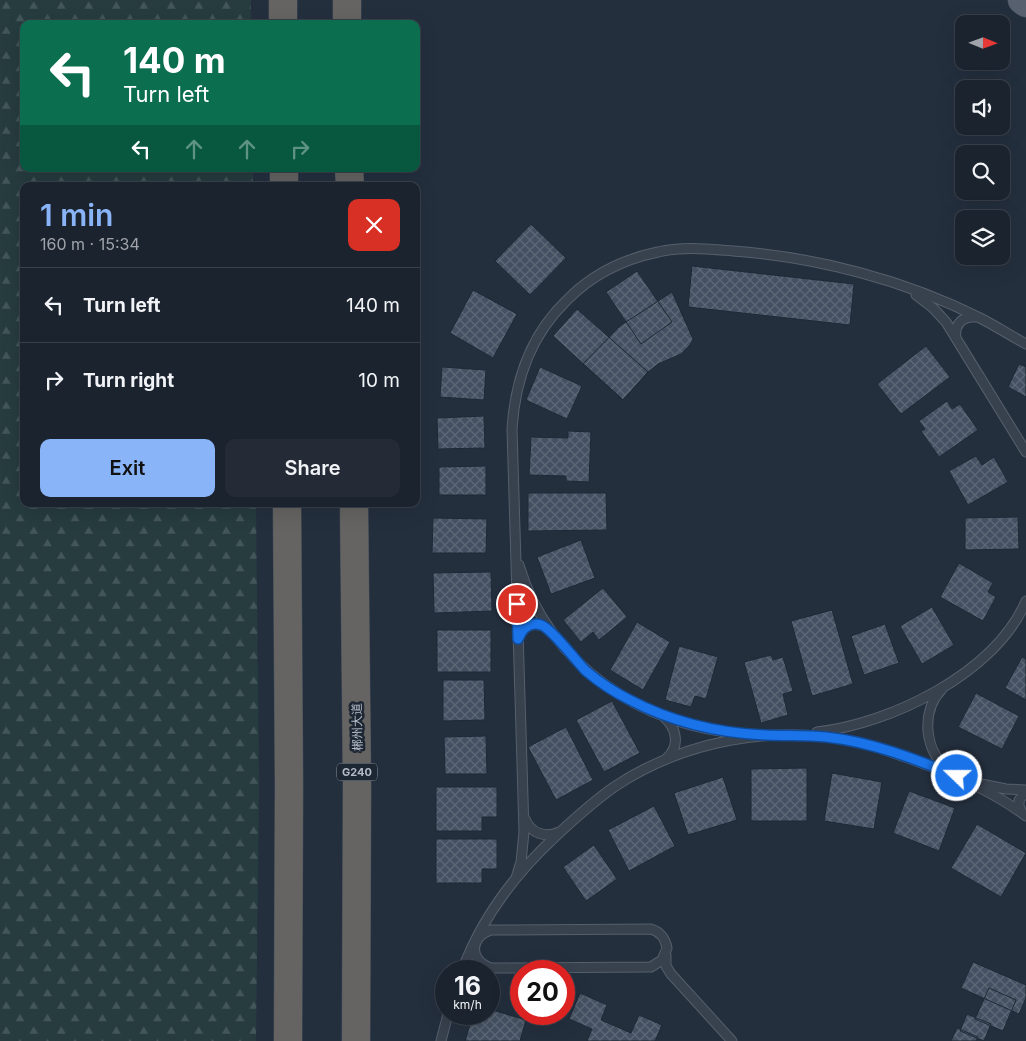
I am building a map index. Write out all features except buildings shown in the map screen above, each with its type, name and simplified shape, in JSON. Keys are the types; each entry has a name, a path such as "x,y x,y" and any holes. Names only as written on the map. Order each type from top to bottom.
{"highway":[{"path":"283,0 283,20"},
{"path":"347,0 348,20"},
{"path":"287,507 288,1041"},
{"name":"郴州大道","path":"354,507 358,784 356,1041"}],"main road":[{"path":"1022,0 1026,2"}],"lane":[{"path":"516,878 523,847 524,817 512,430 513,408 517,386 532,345 557,309 573,293 592,279 636,258 660,251 684,248 750,252 840,268 898,285 980,318 1026,344"},
{"path":"898,285 911,291 933,308 946,322 1026,452"},
{"path":"956,338 955,332 960,321 966,317 980,318"},
{"path":"516,553 530,594 552,633"},
{"path":"467,960 496,906 516,878 565,827 615,786 664,760 704,746 736,739 826,731 863,722 908,706 958,676 996,646 1011,627 1026,601"},
{"path":"518,639 526,627 532,624 543,625 574,658 605,686 656,712 684,722 740,734 768,736 798,735 857,742 989,786 1026,791"},
{"path":"958,676 940,691 932,707 927,724 928,737 932,749 946,769 1025,815"},
{"path":"656,712 669,721 676,735 673,750 664,760"},
{"path":"1025,815 1020,811 1019,800 1026,791"},
{"path":"524,817 531,829 544,835 552,835 565,827"},
{"path":"496,906 494,911 496,922 499,926 508,930"},
{"path":"479,960 475,956 475,942 484,932 491,930 651,929 657,931 666,941 666,966 670,974"},
{"path":"651,967 657,965 666,954"},
{"path":"500,968 651,967 662,969 670,974 732,1041"},
{"path":"441,1041 445,1025"}],"green space":[{"path":"0,0 251,0 251,20 20,20 20,172 253,172 253,182 20,182 20,507 256,507 259,786 256,1041 0,1041"}],"route":[{"path":"517,604 518,639 526,627 532,624 543,625 548,628 586,670 605,686 656,712 684,722 740,734 768,736 798,735 857,742 925,763 957,776"}]}
